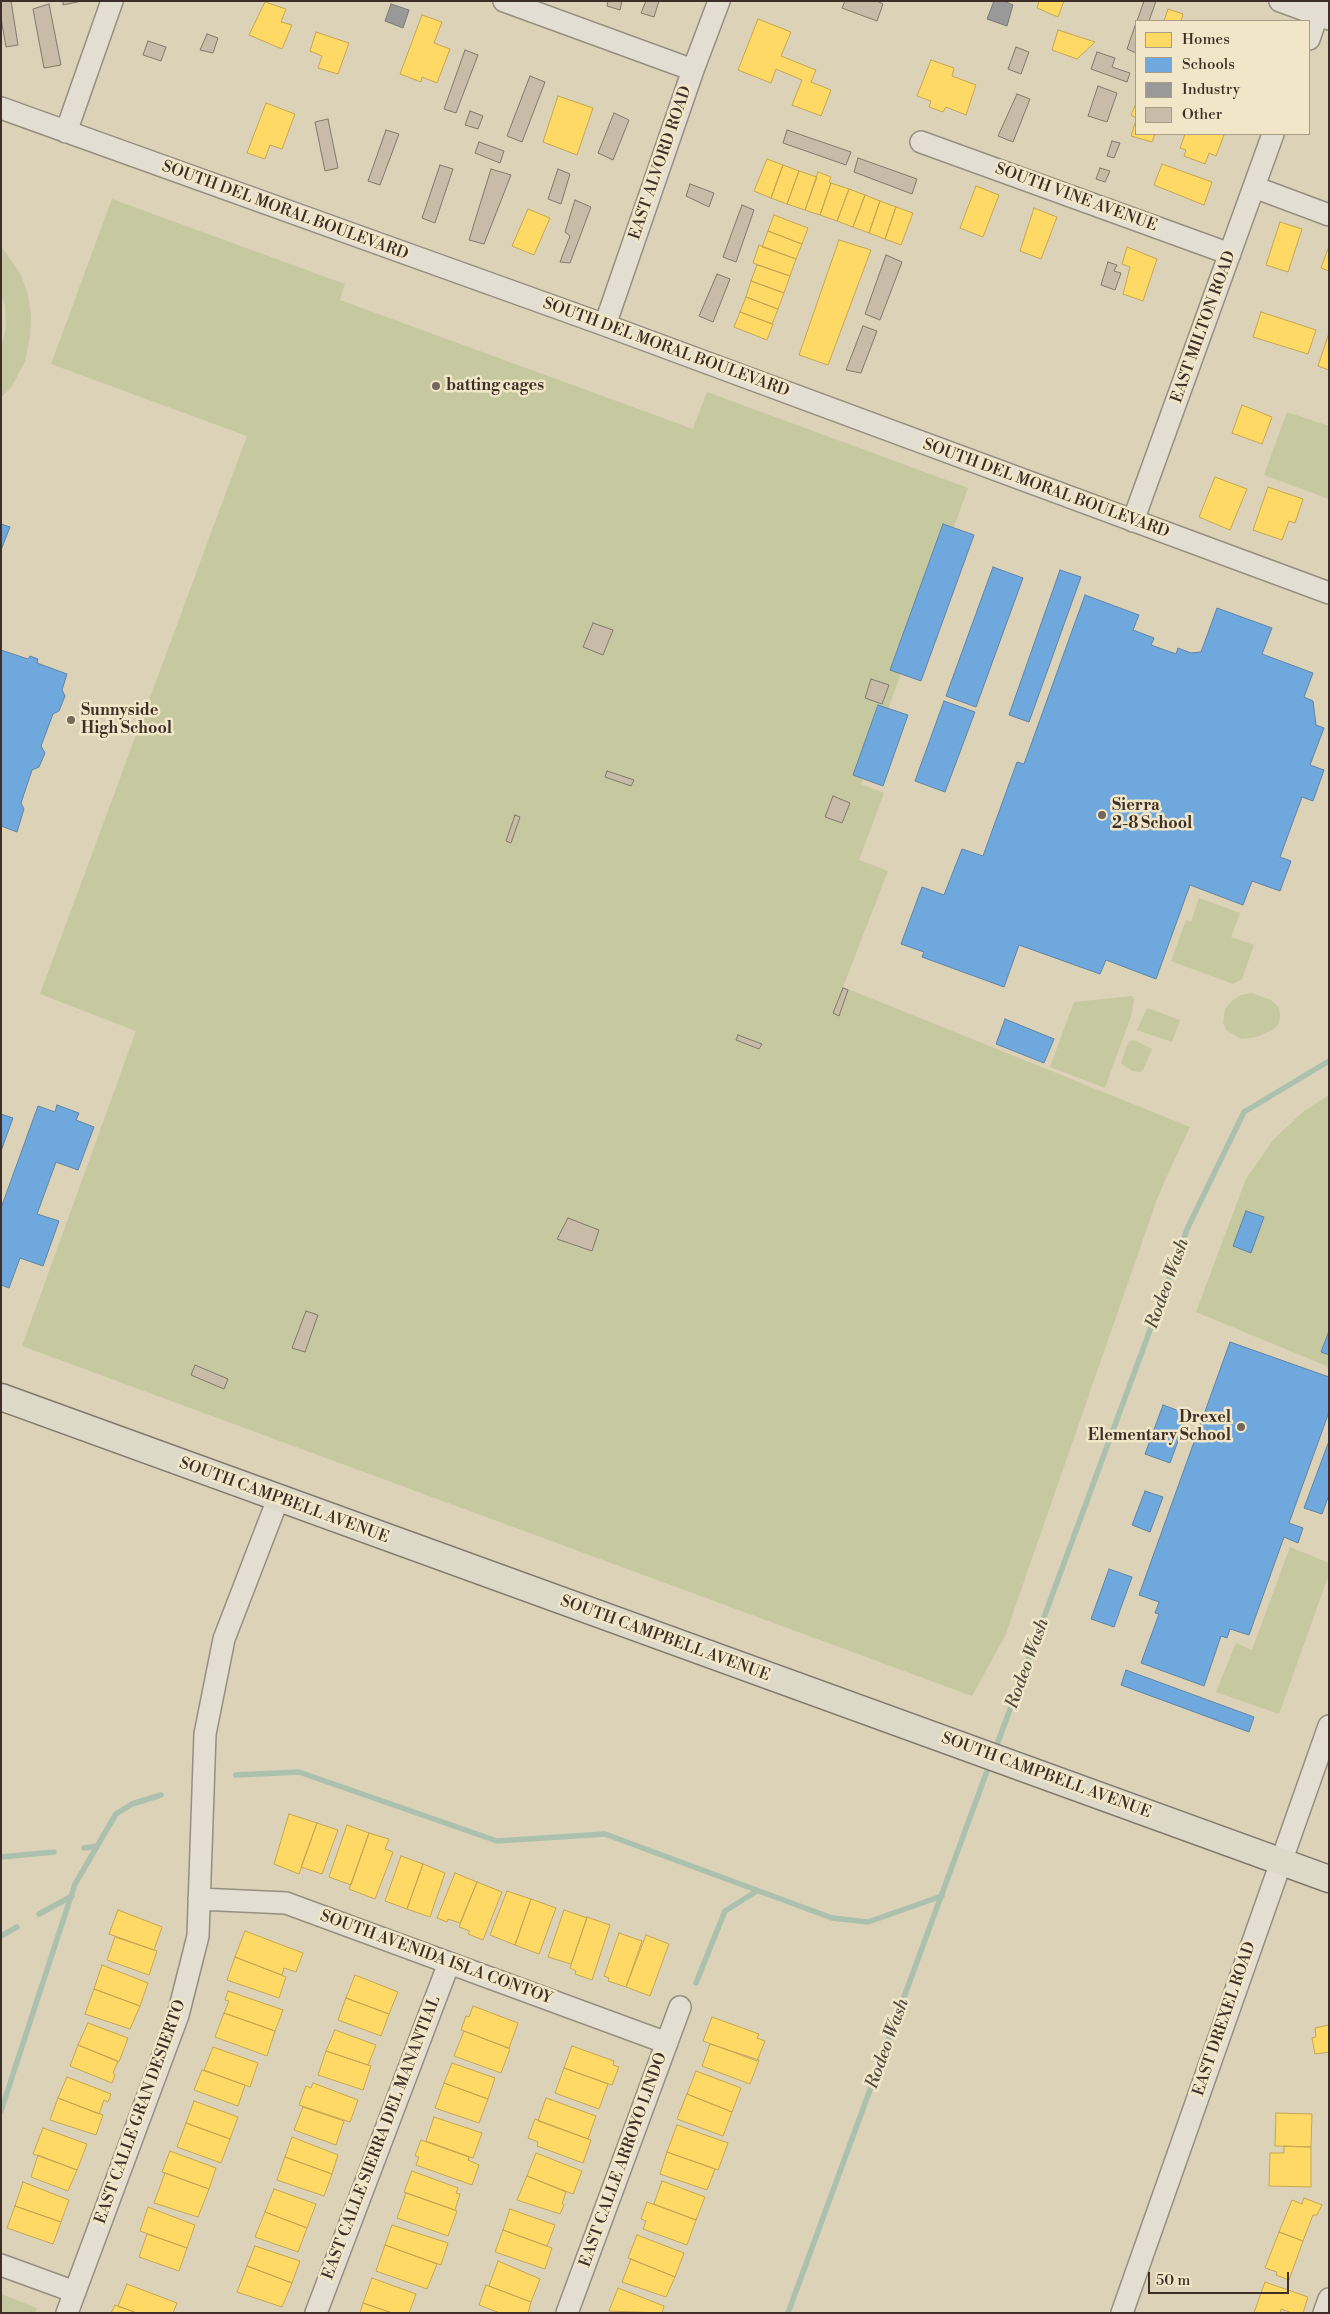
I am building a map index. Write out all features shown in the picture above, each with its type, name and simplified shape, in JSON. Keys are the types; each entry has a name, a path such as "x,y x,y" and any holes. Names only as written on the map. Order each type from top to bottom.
{"main road":[{"name":"SOUTH CAMPBELL AVENUE","path":"1,1397 1329,1879"}],"street":[{"path":"66,132 112,1"},
{"path":"504,1 693,70"},
{"name":"EAST ALVORD ROAD","path":"605,325 693,70 719,1"},
{"path":"1280,1 1323,12 1310,36"},
{"name":"SOUTH DEL MORAL BOULEVARD","path":"1,108 605,325 1329,593"},
{"name":"EAST MILTON ROAD","path":"1133,521 1273,135"},
{"name":"SOUTH VINE AVENUE","path":"921,142 1230,254"},
{"path":"1254,187 1329,215"},
{"name":"EAST CALLE GRAN DESIERTO","path":"67,2313 178,2016 198,1936 207,1725 224,1639 278,1499"},
{"name":"EAST DREXEL ROAD","path":"1122,2313 1329,1726"},
{"name":"SOUTH AVENIDA ISLA CONTOY","path":"199,1899 286,1903 667,2043"},
{"name":"EAST CALLE SIERRA DEL MANANTIAL","path":"316,2313 449,1963"},
{"name":"EAST CALLE ARROYO LINDO","path":"567,2313 680,2007"},
{"path":"1,2265 75,2292"},
{"path":"1324,2313 1329,2299"}],"green space":[{"path":"112,199 345,284 340,300 693,429 707,392 968,488 861,784 884,793 859,860 888,871 843,987 1190,1127 1156,1202 1005,1636 972,1696 22,1346 136,1031 40,994 247,436 51,364"},
{"path":"1,246 21,275 28,295 31,316 30,337 25,361 12,386 1,398 1,350 6,326 5,306 1,296"},
{"path":"1287,412 1329,426 1329,499 1264,475"},
{"path":"1199,898 1240,913 1231,937 1254,945 1242,979 1233,984 1171,961 1186,920 1191,922"},
{"path":"1252,993 1271,1000 1279,1008 1280,1017 1278,1025 1274,1029 1257,1037 1241,1039 1226,1030 1223,1022 1225,1009 1241,995"},
{"path":"1132,996 1134,1000 1131,1016 1105,1088 1050,1067 1074,1002"},
{"path":"1147,1008 1180,1020 1172,1042 1137,1030"},
{"path":"1134,1040 1152,1049 1143,1070 1140,1072 1132,1071 1121,1063 1127,1045 1130,1041"},
{"path":"1329,1095 1329,1367 1196,1312 1246,1179 1273,1140 1304,1111"},
{"path":"1290,1547 1329,1563 1329,1574 1279,1714 1216,1692 1236,1643 1252,1650"},
{"path":"1,2294 37,2308 35,2313 1,2313"}],"building: Homes":[{"path":"1039,1 1064,1 1058,17 1037,8"},
{"path":"265,2 286,9 281,22 292,25 282,49 249,35"},
{"path":"1168,9 1183,14 1181,20 1164,20"},
{"path":"422,15 442,22 434,43 450,49 437,83 422,77 421,82 400,74"},
{"path":"758,19 791,32 781,56 816,70 811,82 831,90 821,116 792,105 802,80 776,69 771,83 738,70"},
{"path":"1058,30 1095,42 1077,59 1052,50"},
{"path":"316,32 349,43 338,74 318,68 322,56 310,51"},
{"path":"931,60 954,68 952,76 976,85 966,115 946,107 943,112 929,107 931,101 917,96"},
{"path":"558,96 593,108 577,155 543,142"},
{"path":"266,103 295,114 282,149 270,145 265,159 247,153"},
{"path":"1135,106 1135,117 1131,115"},
{"path":"1135,123 1135,135 1155,135 1152,142 1131,136"},
{"path":"1185,135 1224,135 1216,156 1209,153 1205,164 1184,156 1186,150 1180,148"},
{"path":"767,159 783,165 771,198 754,191"},
{"path":"1162,164 1212,182 1204,205 1154,185"},
{"path":"783,165 799,171 787,204 771,198"},
{"path":"799,171 817,177 805,210 787,204"},
{"path":"818,172 831,177 829,182 831,183 820,215 805,210"},
{"path":"831,183 849,189 837,221 820,215"},
{"path":"976,186 999,195 983,237 960,228"},
{"path":"849,189 865,195 853,227 837,221"},
{"path":"865,195 880,201 869,233 853,227"},
{"path":"880,201 896,207 885,239 869,233"},
{"path":"896,207 913,213 901,245 885,239"},
{"path":"1034,208 1057,217 1041,259 1020,251"},
{"path":"528,209 550,218 534,255 512,246"},
{"path":"774,215 808,228 802,244 768,231"},
{"path":"1280,222 1302,229 1288,272 1266,265"},
{"path":"768,231 802,244 796,259 762,247"},
{"path":"839,240 871,250 828,365 799,355"},
{"path":"759,245 796,259 790,276 753,263"},
{"path":"1329,246 1329,271 1321,268"},
{"path":"1127,247 1157,259 1143,301 1123,294 1130,267 1122,264"},
{"path":"757,265 790,276 784,293 751,281"},
{"path":"751,281 784,293 778,309 746,297"},
{"path":"746,297 778,309 772,324 740,312"},
{"path":"740,312 773,324 767,340 734,327"},
{"path":"1261,312 1316,330 1308,354 1253,337"},
{"path":"1329,336 1329,370 1318,366"},
{"path":"1242,405 1272,417 1262,444 1232,433"},
{"path":"1215,477 1247,489 1230,530 1199,517"},
{"path":"1268,487 1303,499 1295,523 1289,521 1282,540 1253,530"},
{"path":"289,1814 317,1823 299,1874 274,1864"},
{"path":"317,1823 338,1830 322,1874 301,1867"},
{"path":"347,1825 369,1833 351,1885 329,1877"},
{"path":"369,1833 389,1839 385,1849 393,1852 375,1899 349,1889"},
{"path":"401,1856 423,1864 407,1909 385,1901"},
{"path":"423,1864 445,1873 430,1917 407,1909"},
{"path":"455,1873 477,1882 460,1923 448,1919 447,1922 437,1918"},
{"path":"477,1882 502,1892 483,1940 468,1934 470,1931 459,1927"},
{"path":"507,1891 531,1899 515,1945 490,1935"},
{"path":"531,1899 556,1908 539,1954 515,1945"},
{"path":"118,1910 162,1927 154,1950 109,1934"},
{"path":"564,1910 587,1918 571,1964 548,1957"},
{"path":"587,1917 610,1925 592,1980 575,1974 576,1971 570,1968"},
{"path":"245,1931 303,1953 296,1972 284,1968 282,1975 235,1957"},
{"path":"619,1933 642,1941 626,1987 608,1981 609,1978 604,1976"},
{"path":"646,1935 669,1944 650,1996 626,1987"},
{"path":"115,1937 157,1951 149,1975 107,1960"},
{"path":"235,1957 286,1977 279,1998 227,1980"},
{"path":"102,1965 148,1983 140,2006 94,1989"},
{"path":"355,1975 398,1992 389,2014 346,1998"},
{"path":"94,1989 140,2006 130,2029 85,2014"},
{"path":"228,1991 283,2010 275,2031 224,2013 229,2001 225,2000"},
{"path":"346,1998 389,2014 381,2036 338,2020"},
{"path":"473,2006 518,2023 509,2048 461,2030 466,2016 469,2017"},
{"path":"224,2013 275,2031 267,2056 215,2037"},
{"path":"712,2017 759,2034 757,2038 765,2041 757,2061 703,2041"},
{"path":"88,2023 128,2038 119,2062 78,2045"},
{"path":"1329,2025 1329,2052 1315,2054 1312,2038 1316,2037 1315,2028"},
{"path":"335,2030 376,2045 368,2065 326,2051"},
{"path":"464,2031 510,2049 501,2073 454,2056"},
{"path":"710,2044 759,2060 750,2084 702,2066"},
{"path":"78,2045 118,2061 113,2073 115,2075 112,2083 70,2066"},
{"path":"572,2046 614,2061 613,2065 619,2067 612,2085 564,2068"},
{"path":"213,2047 258,2063 250,2087 204,2070"},
{"path":"326,2051 371,2066 363,2090 318,2075"},
{"path":"452,2063 495,2078 488,2099 444,2083"},
{"path":"564,2068 608,2084 599,2109 555,2093"},
{"path":"202,2070 245,2085 238,2106 194,2090"},
{"path":"696,2071 741,2088 732,2112 687,2094"},
{"path":"67,2077 111,2094 108,2102 104,2100 99,2114 58,2098"},
{"path":"313,2083 358,2100 350,2122 299,2105 306,2086 311,2088"},
{"path":"444,2083 488,2099 479,2123 435,2108"},
{"path":"687,2094 732,2112 723,2136 677,2119"},
{"path":"58,2098 103,2115 96,2135 50,2120"},
{"path":"546,2098 596,2116 588,2139 538,2121"},
{"path":"194,2101 238,2117 230,2139 186,2123"},
{"path":"303,2107 344,2121 336,2145 294,2130"},
{"path":"1276,2113 1312,2114 1311,2147 1275,2146"},
{"path":"434,2117 482,2133 473,2158 426,2141"},
{"path":"535,2119 591,2140 583,2163 537,2146 538,2142 528,2138"},
{"path":"186,2123 230,2139 221,2163 177,2147"},
{"path":"677,2125 728,2143 718,2170 667,2152"},
{"path":"43,2128 87,2144 77,2170 33,2154"},
{"path":"292,2137 338,2155 332,2174 285,2157"},
{"path":"421,2140 469,2157 468,2160 479,2165 472,2185 416,2165 419,2157 415,2156"},
{"path":"1284,2146 1311,2147 1311,2187 1269,2186 1270,2153 1284,2153"},
{"path":"170,2151 216,2168 209,2189 162,2172"},
{"path":"667,2152 715,2169 707,2190 660,2174"},
{"path":"536,2153 582,2171 573,2194 527,2176"},
{"path":"38,2155 77,2170 68,2191 31,2177"},
{"path":"285,2157 332,2174 324,2196 277,2180"},
{"path":"412,2171 458,2188 456,2193 460,2194 455,2210 404,2192"},
{"path":"165,2173 209,2189 198,2217 154,2203"},
{"path":"527,2176 566,2192 560,2214 517,2200"},
{"path":"662,2181 705,2197 696,2220 654,2204"},
{"path":"23,2182 69,2200 61,2222 15,2206"},
{"path":"274,2189 316,2204 307,2228 265,2212"},
{"path":"406,2193 457,2211 448,2236 397,2218"},
{"path":"1304,2198 1322,2205 1317,2215 1313,2215 1303,2241 1279,2232 1292,2200 1302,2204"},
{"path":"647,2202 696,2220 687,2245 643,2229 646,2221 641,2219"},
{"path":"15,2206 61,2222 53,2244 7,2228"},
{"path":"148,2207 195,2225 187,2248 140,2231"},
{"path":"510,2209 555,2225 547,2246 503,2230"},
{"path":"265,2212 307,2228 298,2252 255,2237"},
{"path":"392,2225 448,2243 441,2265 385,2245"},
{"path":"503,2230 552,2248 545,2269 495,2252"},
{"path":"1279,2232 1303,2241 1289,2280 1276,2275 1277,2272 1265,2268"},
{"path":"147,2234 187,2248 179,2271 139,2257"},
{"path":"637,2235 684,2253 675,2277 628,2258"},
{"path":"385,2245 437,2264 427,2289 376,2271"},
{"path":"255,2246 300,2261 292,2283 247,2266"},
{"path":"631,2259 675,2277 666,2297 622,2282"},
{"path":"498,2261 540,2279 531,2302 489,2286"},
{"path":"247,2266 292,2283 282,2307 237,2292"},
{"path":"372,2278 416,2294 409,2313 392,2313 363,2303"},
{"path":"1265,2282 1308,2297 1303,2313 1292,2313 1281,2309 1280,2313 1254,2313"},
{"path":"127,2284 177,2303 173,2313 137,2313 118,2306"},
{"path":"486,2285 531,2302 528,2313 500,2313 479,2305"},
{"path":"618,2288 664,2306 662,2313 609,2311"},
{"path":"363,2303 392,2313 360,2313"},
{"path":"115,2305 120,2307 118,2306 137,2313 111,2313"}],"building: Schools":[{"path":"1,524 10,527 1,550"},
{"path":"943,524 974,535 921,681 890,670"},
{"path":"993,567 1023,578 976,707 946,696"},
{"path":"1060,570 1081,577 1029,722 1009,715"},
{"path":"1085,595 1139,615 1133,630 1154,638 1151,645 1176,654 1178,648 1191,653 1201,652 1217,608 1272,628 1262,654 1313,673 1304,697 1313,701 1316,725 1324,728 1310,765 1324,770 1313,801 1302,797 1280,857 1291,861 1280,891 1252,881 1243,905 1190,885 1156,979 1106,960 1100,974 1019,945 1004,987 922,957 924,952 901,944 922,887 944,895 962,849 983,856 1017,762 1024,764"},
{"path":"1,650 28,659 30,656 38,659 37,663 67,674 62,690 65,696 59,711 53,714 41,746 45,753 39,767 32,770 21,803 24,809 17,832 1,826"},
{"path":"944,701 975,712 945,792 915,781"},
{"path":"878,705 908,715 883,786 853,775"},
{"path":"1005,1019 1054,1039 1044,1063 996,1044"},
{"path":"57,1105 79,1113 76,1120 94,1127 78,1170 56,1162 37,1214 59,1221 43,1266 20,1258 9,1288 1,1285 1,1208 38,1106 55,1112"},
{"path":"1,1114 13,1118 1,1151"},
{"path":"1246,1211 1264,1217 1251,1253 1233,1246"},
{"path":"1329,1331 1329,1355 1321,1352"},
{"path":"1230,1342 1329,1377 1329,1412 1289,1523 1303,1528 1298,1543 1284,1537 1249,1635 1230,1629 1227,1638 1221,1636 1204,1686 1141,1663 1159,1614 1155,1613 1159,1602 1139,1595"},
{"path":"1163,1405 1188,1414 1170,1463 1145,1454"},
{"path":"1329,1441 1329,1495 1322,1514 1304,1508"},
{"path":"1145,1491 1163,1497 1150,1532 1132,1525"},
{"path":"1109,1569 1132,1577 1114,1627 1091,1619"},
{"path":"1126,1670 1254,1717 1249,1732 1121,1685"}],"building: Industry":[{"path":"994,1 1004,1 1013,5 1007,26 987,19"},
{"path":"391,4 409,10 403,28 385,21"}],"building: Other":[{"path":"1,1 11,1 18,45 6,47 1,18"},
{"path":"63,1 82,1 63,5"},
{"path":"608,1 622,1 620,10 607,6"},
{"path":"646,1 659,1 654,17 641,13"},
{"path":"845,1 877,1 883,4 877,21 842,8"},
{"path":"1144,1 1156,1 1149,20 1137,20"},
{"path":"49,4 61,65 44,68 33,9"},
{"path":"1135,26 1135,53 1127,49"},
{"path":"207,34 218,38 213,53 200,50"},
{"path":"148,41 166,47 161,61 143,55"},
{"path":"1016,47 1029,52 1021,74 1008,69"},
{"path":"465,50 478,55 456,113 444,109"},
{"path":"1097,52 1115,58 1112,67 1130,73 1127,82 1091,69"},
{"path":"530,76 545,82 522,142 507,136"},
{"path":"1098,86 1117,93 1107,122 1088,116"},
{"path":"1017,94 1030,99 1013,142 998,136"},
{"path":"470,111 483,116 478,129 465,125"},
{"path":"614,113 629,120 613,160 598,153"},
{"path":"328,119 338,168 325,171 315,122"},
{"path":"386,130 399,134 380,185 368,181"},
{"path":"787,130 851,152 846,165 783,143"},
{"path":"1112,141 1120,143 1114,158 1107,156"},
{"path":"479,142 504,151 500,163 475,153"},
{"path":"858,158 917,179 912,194 854,172"},
{"path":"440,165 453,169 435,223 422,218"},
{"path":"1100,168 1110,171 1105,182 1096,179"},
{"path":"491,169 511,175 484,244 469,240"},
{"path":"558,169 570,174 561,204 548,199"},
{"path":"690,184 714,193 709,207 686,196"},
{"path":"575,200 591,207 570,263 560,262 570,236 565,232"},
{"path":"742,205 754,210 736,262 723,257"},
{"path":"886,255 902,262 880,320 865,314"},
{"path":"1108,262 1117,265 1114,271 1121,273 1115,290 1101,285"},
{"path":"717,274 730,279 713,322 699,316"},
{"path":"863,326 877,331 861,373 846,370"},
{"path":"593,623 613,630 603,655 583,647"},
{"path":"871,679 889,685 882,704 865,698"},
{"path":"607,771 634,780 631,786 605,777"},
{"path":"833,796 850,803 842,823 825,817"},
{"path":"515,815 520,817 511,843 506,841"},
{"path":"843,988 848,990 839,1016 833,1013"},
{"path":"738,1035 762,1044 759,1049 736,1040"},
{"path":"568,1218 599,1230 592,1251 557,1239"},
{"path":"306,1311 318,1315 305,1352 292,1348"},
{"path":"195,1365 228,1379 224,1389 191,1375"}],"waterway":[{"name":"Rodeo Wash","path":"995,1750 1188,1227 1244,1112 1329,1061"},
{"name":"Rodeo Wash","path":"788,2313 990,1763"},
{"path":"236,1775 299,1772 497,1841 605,1834 832,1918 868,1922 942,1896"},
{"path":"1,2111 75,1884 116,1814 132,1804 161,1795"},
{"path":"84,1848 97,1846"},
{"path":"1,1857 54,1852"},
{"path":"696,1983 725,1911 757,1891"},
{"path":"39,1914 72,1896"},
{"path":"1,1936 17,1927"}],"place":[{"name":"batting cages","path":"436,386"},
{"name":"Sunnyside High School","path":"71,720"},
{"name":"Sierra 2-8 School","path":"1102,815"},
{"name":"Drexel Elementary School","path":"1241,1427"}]}
